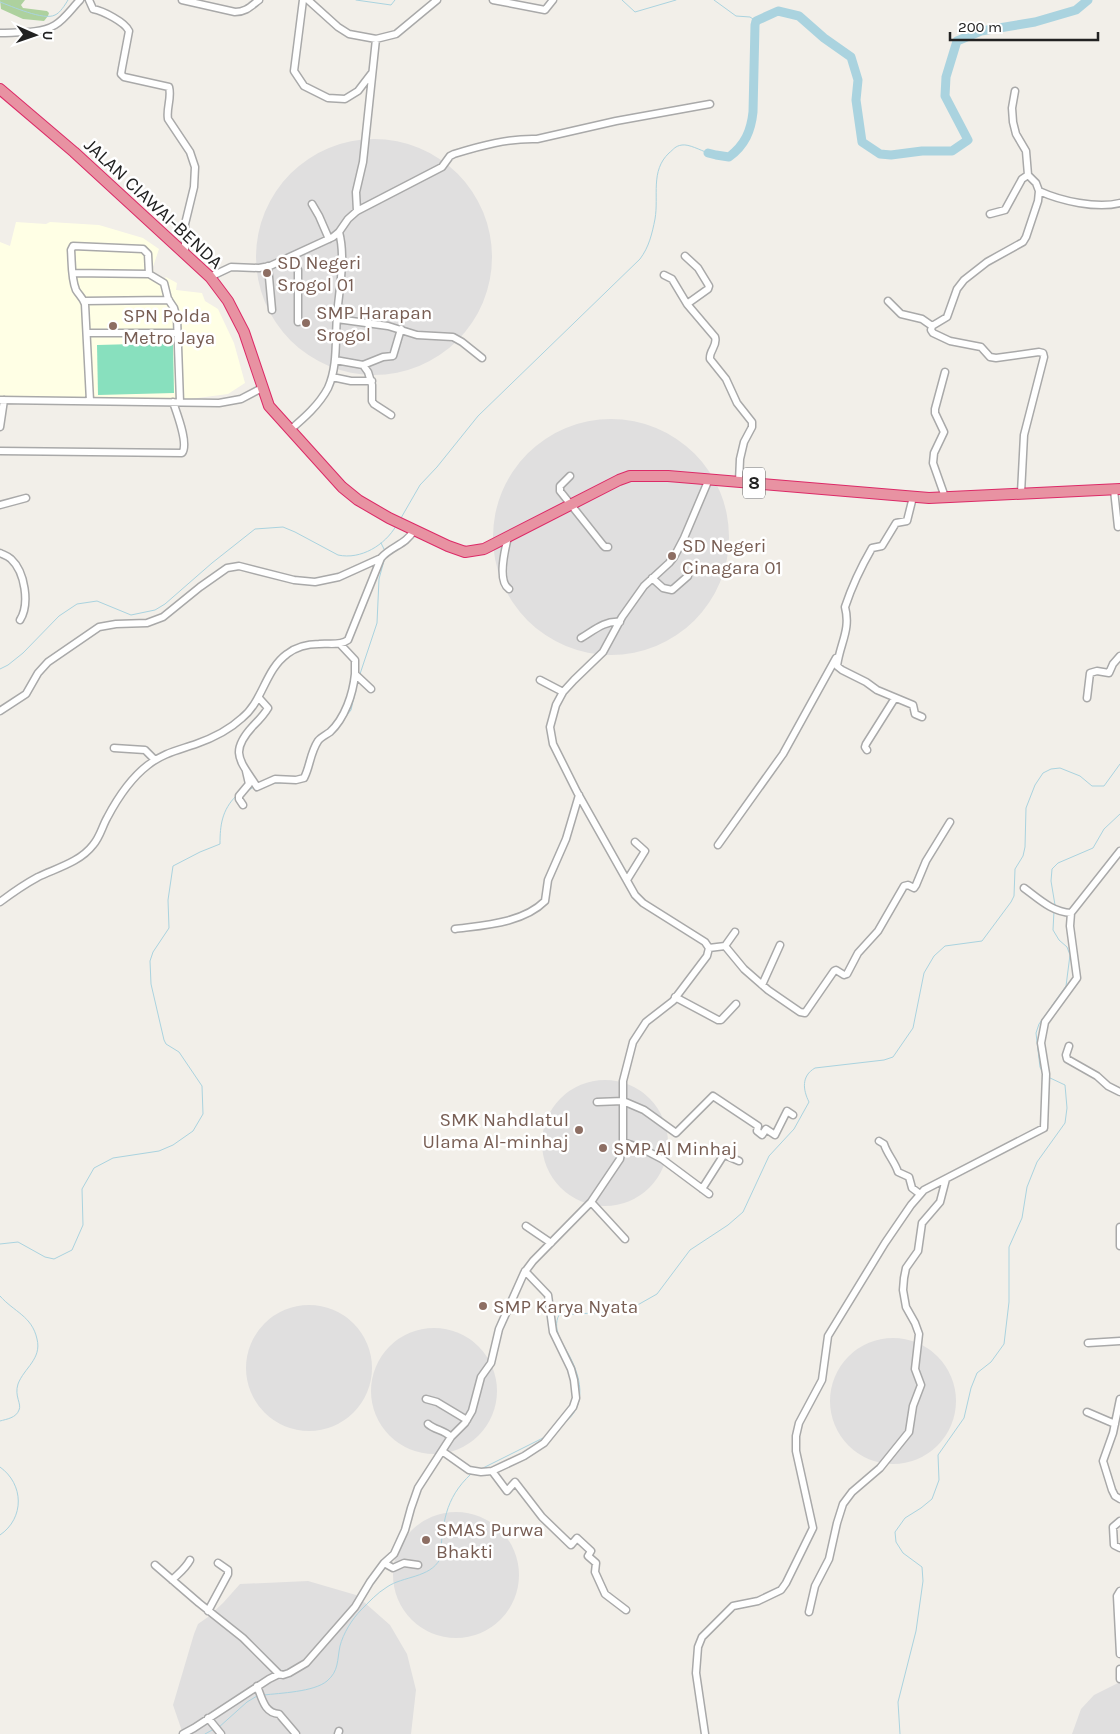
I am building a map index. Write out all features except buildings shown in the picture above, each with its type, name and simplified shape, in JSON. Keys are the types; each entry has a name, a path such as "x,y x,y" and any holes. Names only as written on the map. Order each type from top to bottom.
{"highway":[{"name":"JALAN CIAWAI-BENDA","path":"0,88 74,152 210,277 228,301 244,332 269,406 342,487 358,500 412,529"},
{"name":"8","path":"412,529 448,546 465,552 475,552 630,476 709,479 913,497 1117,489"}],"street":[{"path":"0,33 50,27 63,19 80,0"},
{"path":"90,0 93,8 106,13 124,24 129,31 121,74 124,77 169,86 171,95 167,114 168,119 190,152 195,167 194,187 185,224 185,252"},
{"path":"182,0 235,12 242,12 259,0"},
{"path":"303,0 294,71 304,86 328,98 345,99 358,91 372,73"},
{"path":"308,0 338,27 349,34 376,39 396,34 437,0"},
{"path":"493,0 545,10 553,0"},
{"path":"357,211 356,201 363,162 376,39"},
{"path":"932,326 947,317 957,289 964,280 987,262 1022,242 1026,237 1038,201 1039,190 1036,183 1028,175 1026,151 1016,134 1012,122 1015,91"},
{"path":"210,277 231,267 259,268 268,266 329,239 339,232 348,219 357,211 442,167 450,156 477,147 526,138 538,139 616,121 710,104"},
{"path":"990,214 1005,210 1022,179 1028,175"},
{"path":"1039,190 1062,199 1102,205 1120,203"},
{"path":"312,204 329,239"},
{"path":"290,430 322,398 332,377 335,360 342,249 339,232"},
{"path":"90,401 84,300 77,292 73,273 73,246 143,249 148,254 148,274"},
{"path":"685,256 698,268 709,286 708,289 687,304"},
{"path":"288,258 298,270 298,322"},
{"path":"268,266 272,310"},
{"path":"0,451 182,453 184,451 185,445 177,402 178,332 176,314 164,283 148,274 73,273"},
{"path":"664,275 674,282 687,304 715,338 716,344 710,353 710,359 726,379 737,403 752,422 752,427 744,442 740,459 739,482"},
{"path":"84,300 169,300"},
{"path":"888,301 901,314 922,319 932,326"},
{"path":"337,319 401,329 418,335 452,337 462,342 482,358"},
{"path":"932,326 932,332 938,336 958,344 981,347 990,357 1043,353 1044,357 1024,435 1020,493"},
{"path":"335,360 364,365 383,357 394,356 401,329"},
{"path":"87,333 178,332"},
{"path":"364,365 372,381 372,401 392,415"},
{"path":"945,372 935,409 944,432 933,458 945,497"},
{"path":"332,377 351,382 372,381"},
{"path":"0,427 2,400 228,402 262,388"},
{"path":"570,476 559,488 603,545 605,547 608,546"},
{"path":"183,1734 210,1721 279,1674 289,1673 306,1663 355,1608 370,1582 384,1563 394,1554 405,1530 410,1508 418,1488 451,1437 468,1420 481,1377 491,1362 499,1329 525,1271 590,1202 616,1166 622,1152 623,1142 622,1101 624,1073 633,1042 646,1022 676,998 707,956 709,948 705,942 643,903 636,895 579,795 551,738 550,727 563,692 603,652 640,592 669,563 678,551 709,479"},
{"path":"1117,489 1118,528"},
{"path":"718,845 784,754 838,652 846,632 848,616 844,607 854,582 872,548 882,546 896,523 907,521 913,497"},
{"path":"0,505 26,498"},
{"path":"0,711 26,694 38,673 48,662 99,627 107,624 147,623 163,617 200,586 227,568 238,566 294,580 315,582 339,577 381,558 388,551 407,540 412,529"},
{"path":"508,537 503,567 504,582 509,589"},
{"path":"0,553 10,558 15,564 25,588 25,604 20,620"},
{"path":"0,902 36,878 84,855 93,846 114,805 141,772 155,760 172,751 201,742 221,733 243,718 258,698 274,668 286,655 304,646 344,643 351,636 381,558"},
{"path":"652,578 663,588 672,590 688,576"},
{"path":"581,638 602,624 620,622"},
{"path":"258,698 267,706 267,710 241,740 238,751 246,770 257,787 275,779 296,780 304,778 318,740 330,732 350,700 357,676 354,660 340,644"},
{"path":"838,652 838,668 872,687 913,705 915,714 922,717"},
{"path":"1087,698 1090,673 1109,673 1112,664 1120,656"},
{"path":"357,676 371,689"},
{"path":"540,680 563,692"},
{"path":"867,750 866,744 895,698"},
{"path":"114,748 145,750 155,760"},
{"path":"243,805 239,796 249,784 246,770"},
{"path":"455,929 481,926 527,915 545,901 548,880 566,839 579,795"},
{"path":"725,946 744,969 762,984 800,1012 806,1013 834,971 836,970 844,975 847,974 858,953 878,931 904,886 908,884 913,888 916,885 926,861 950,822"},
{"path":"627,880 645,851 635,842"},
{"path":"706,1734 696,1673 698,1647 702,1637 733,1606 758,1601 781,1590 813,1528 796,1451 799,1423 822,1380 828,1336 885,1243 911,1205 924,1190 1044,1128 1046,1074 1041,1043 1045,1022 1077,978 1070,926 1071,913 1120,851"},
{"path":"1024,888 1054,910 1071,913"},
{"path":"709,948 725,946 735,932"},
{"path":"762,984 780,946"},
{"path":"676,998 719,1020 736,1004"},
{"path":"1069,1046 1066,1055 1067,1059 1120,1092"},
{"path":"597,1102 622,1101 644,1110 676,1133 713,1096 758,1126 757,1131 762,1135 766,1129 775,1135 787,1111 793,1115"},
{"path":"879,1141 884,1144 896,1164 898,1172 909,1177 912,1188 920,1194"},
{"path":"623,1142 652,1153 709,1194"},
{"path":"702,1189 723,1156 725,1155 739,1161"},
{"path":"809,1612 815,1586 829,1559 837,1523 844,1504 852,1492 880,1468 909,1432 920,1386 915,1369 919,1336 917,1327 905,1303 904,1278 906,1268 918,1251 922,1223 940,1202 946,1179"},
{"path":"590,1202 625,1239"},
{"path":"526,1226 551,1243"},
{"path":"1120,1227 1120,1246"},
{"path":"442,1451 469,1470 492,1471 524,1456 544,1443 570,1412 576,1398 573,1373 553,1332 548,1295 525,1271"},
{"path":"1088,1343 1120,1341"},
{"path":"1120,1398 1115,1424 1103,1464 1113,1492 1120,1499"},
{"path":"426,1399 437,1402 468,1420"},
{"path":"1087,1412 1115,1424"},
{"path":"428,1424 433,1428 446,1432 451,1437"},
{"path":"492,1471 506,1490 515,1482 542,1517 570,1545 577,1538 591,1551 588,1556 596,1563 595,1572 605,1594 626,1610"},
{"path":"1120,1521 1114,1527 1113,1540 1115,1545 1120,1548"},
{"path":"172,1580 185,1569 190,1560"},
{"path":"208,1611 228,1574 228,1570 218,1563"},
{"path":"384,1563 393,1568 404,1563 418,1565"},
{"path":"155,1565 208,1611 243,1638 279,1674"},
{"path":"1120,1591 1117,1596 1120,1654"},
{"path":"1120,1669 1120,1679"},
{"path":"258,1689 267,1709 274,1714 279,1714 296,1734"},
{"path":"210,1721 219,1732"}],"shaded area":[{"path":"374,139 408,144 419,148 449,166 465,182 478,202 487,223 492,257 487,291 483,302 465,332 449,348 429,361 408,370 374,375 340,370 329,366 299,348 283,332 270,312 261,291 256,257 261,223 265,212 283,182 299,166 319,153 340,144"},
{"name":"SPN Polda Metro Jaya","path":"16,222 99,225 143,238 159,249 153,267 154,273 164,279 166,277 177,283 176,290 202,293 205,301 218,309 234,343 245,383 228,394 190,399 1,397 0,404 0,242 10,246"},
{"path":"611,419 645,424 667,433 686,446 702,462 715,481 724,503 729,537 724,571 715,593 702,612 686,628 667,641 645,650 611,655 577,650 555,641 536,628 520,612 507,593 498,571 493,537 498,503 507,481 520,462 536,446 555,433 577,424"},
{"path":"605,1080 629,1085 640,1090 650,1098 658,1108 663,1119 668,1143 663,1167 658,1178 650,1188 640,1196 629,1201 605,1206 581,1201 570,1196 560,1188 552,1178 547,1167 542,1143 547,1119 552,1108 560,1098 570,1090 581,1085"},
{"path":"309,1305 333,1310 344,1315 354,1323 362,1333 367,1344 372,1368 367,1392 362,1403 354,1413 344,1421 333,1426 309,1431 285,1426 274,1421 264,1413 256,1403 251,1392 246,1368 251,1344 256,1333 264,1323 274,1315 285,1310"},
{"path":"434,1328 458,1333 469,1338 479,1346 487,1356 492,1367 497,1391 492,1415 487,1426 479,1436 469,1444 458,1449 434,1454 410,1449 399,1444 389,1436 381,1426 376,1415 371,1391 376,1367 381,1356 389,1346 399,1338 410,1333"},
{"path":"893,1338 917,1343 928,1348 938,1356 946,1366 951,1377 956,1401 951,1425 946,1436 938,1446 928,1454 917,1459 893,1464 869,1459 858,1454 848,1446 840,1436 835,1425 830,1401 835,1377 840,1366 848,1356 858,1348 869,1343"},
{"path":"456,1512 480,1517 491,1522 501,1530 509,1540 514,1551 519,1575 514,1599 509,1610 501,1620 491,1628 480,1633 456,1638 432,1633 421,1628 411,1620 403,1610 398,1599 393,1575 398,1551 403,1540 411,1530 421,1522 432,1517"},
{"path":"308,1581 356,1595 390,1625 407,1654 416,1690 411,1734 183,1734 173,1705 198,1624 223,1603 240,1584"},
{"path":"1120,1682 1120,1734 1072,1734 1081,1709 1094,1695"}],"green space":[{"path":"0,0 25,0 21,5 23,8 47,11 49,13 44,21 23,19 1,9"},
{"path":"173,343 174,393 98,395 97,345"}],"waterway":[{"path":"0,2 28,12 50,16 59,13 68,0"},
{"path":"356,0 391,5 395,0"},
{"path":"622,0 635,12 676,0"},
{"path":"714,0 736,16 750,17 756,21"},
{"path":"708,153 729,157 739,148 746,137 751,125 753,112 756,21 778,11 799,16 824,38 851,57 858,80 856,100 862,142 880,154 891,155 922,151 952,151 968,140 945,96 946,77 957,41 981,31 1035,22 1076,10 1088,0"},
{"path":"401,518 420,485 478,416 640,259 648,245 654,225 657,176 663,160 680,145 691,146 708,153"},
{"path":"0,669 23,653 59,616 77,604 97,601 131,615 155,610 165,604 255,529 283,527 338,555 347,556 372,550 386,539 396,526"},
{"path":"381,543 385,551"},
{"path":"360,674 377,623 379,579 385,557"},
{"path":"343,720 351,710 358,680"},
{"path":"303,772 314,741"},
{"path":"564,1423 576,1409 580,1393 575,1367 558,1332 557,1321 559,1315 610,1312 634,1307 657,1294 690,1250 728,1225 743,1212 769,1156 794,1129 809,1102 804,1084 810,1071 815,1068 884,1060 893,1057 913,1028 924,973 934,956 945,946 982,941 1011,902 1014,896 1015,869 1023,856 1025,847 1026,808 1035,785 1043,773 1051,769 1060,768 1080,776 1092,786 1104,786 1120,764"},
{"path":"273,783 281,783"},
{"path":"247,791 254,787"},
{"path":"0,1244 18,1242 45,1257 54,1259 72,1250 83,1225 82,1189 94,1168 113,1158 159,1151 173,1145 193,1131 203,1114 202,1086 179,1052 166,1044 164,1040 151,984 150,961 153,952 169,928 168,900 173,866 220,844 223,818 231,801 236,796"},
{"path":"1055,905 1051,881 1052,869 1058,863 1093,848 1104,829 1120,814"},
{"path":"1043,1073 1040,1067 1036,1033 1039,1024 1066,986 1070,955 1067,947 1059,940 1053,930 1054,911"},
{"path":"900,1734 898,1702 916,1631 923,1581 922,1567 903,1553 896,1542 895,1532 905,1518 932,1499 939,1480 938,1455 964,1418 971,1388 977,1373 991,1362 1004,1344 1009,1302 1009,1247 1022,1218 1027,1187 1037,1162 1065,1123 1067,1108 1065,1085 1048,1077"},
{"path":"0,1296 31,1325 35,1331 38,1346 35,1358 18,1384 17,1392 20,1405 18,1413 0,1421"},
{"path":"481,1469 545,1437"},
{"path":"0,1467 14,1482 18,1501 14,1520 0,1535"},
{"path":"264,1695 314,1688 327,1681 336,1669 340,1646 348,1627 373,1598 393,1583 423,1573 436,1565 440,1559 446,1513 455,1493 471,1474"},
{"path":"218,1728 247,1702 257,1696"},
{"path":"205,1734 214,1729"}],"place":[{"name":"SD Negeri Srogol 01","path":"267,273"},
{"name":"SMP Harapan Srogol","path":"306,323"},
{"name":"SPN Polda Metro Jaya","path":"113,326"},
{"name":"SD Negeri Cinagara 01","path":"672,556"},
{"name":"SMK Nahdlatul Ulama Al-minhaj","path":"579,1130"},
{"name":"SMP Al Minhaj","path":"603,1148"},
{"name":"SMP Karya Nyata","path":"483,1306"},
{"name":"SMAS Purwa Bhakti","path":"426,1540"}]}
